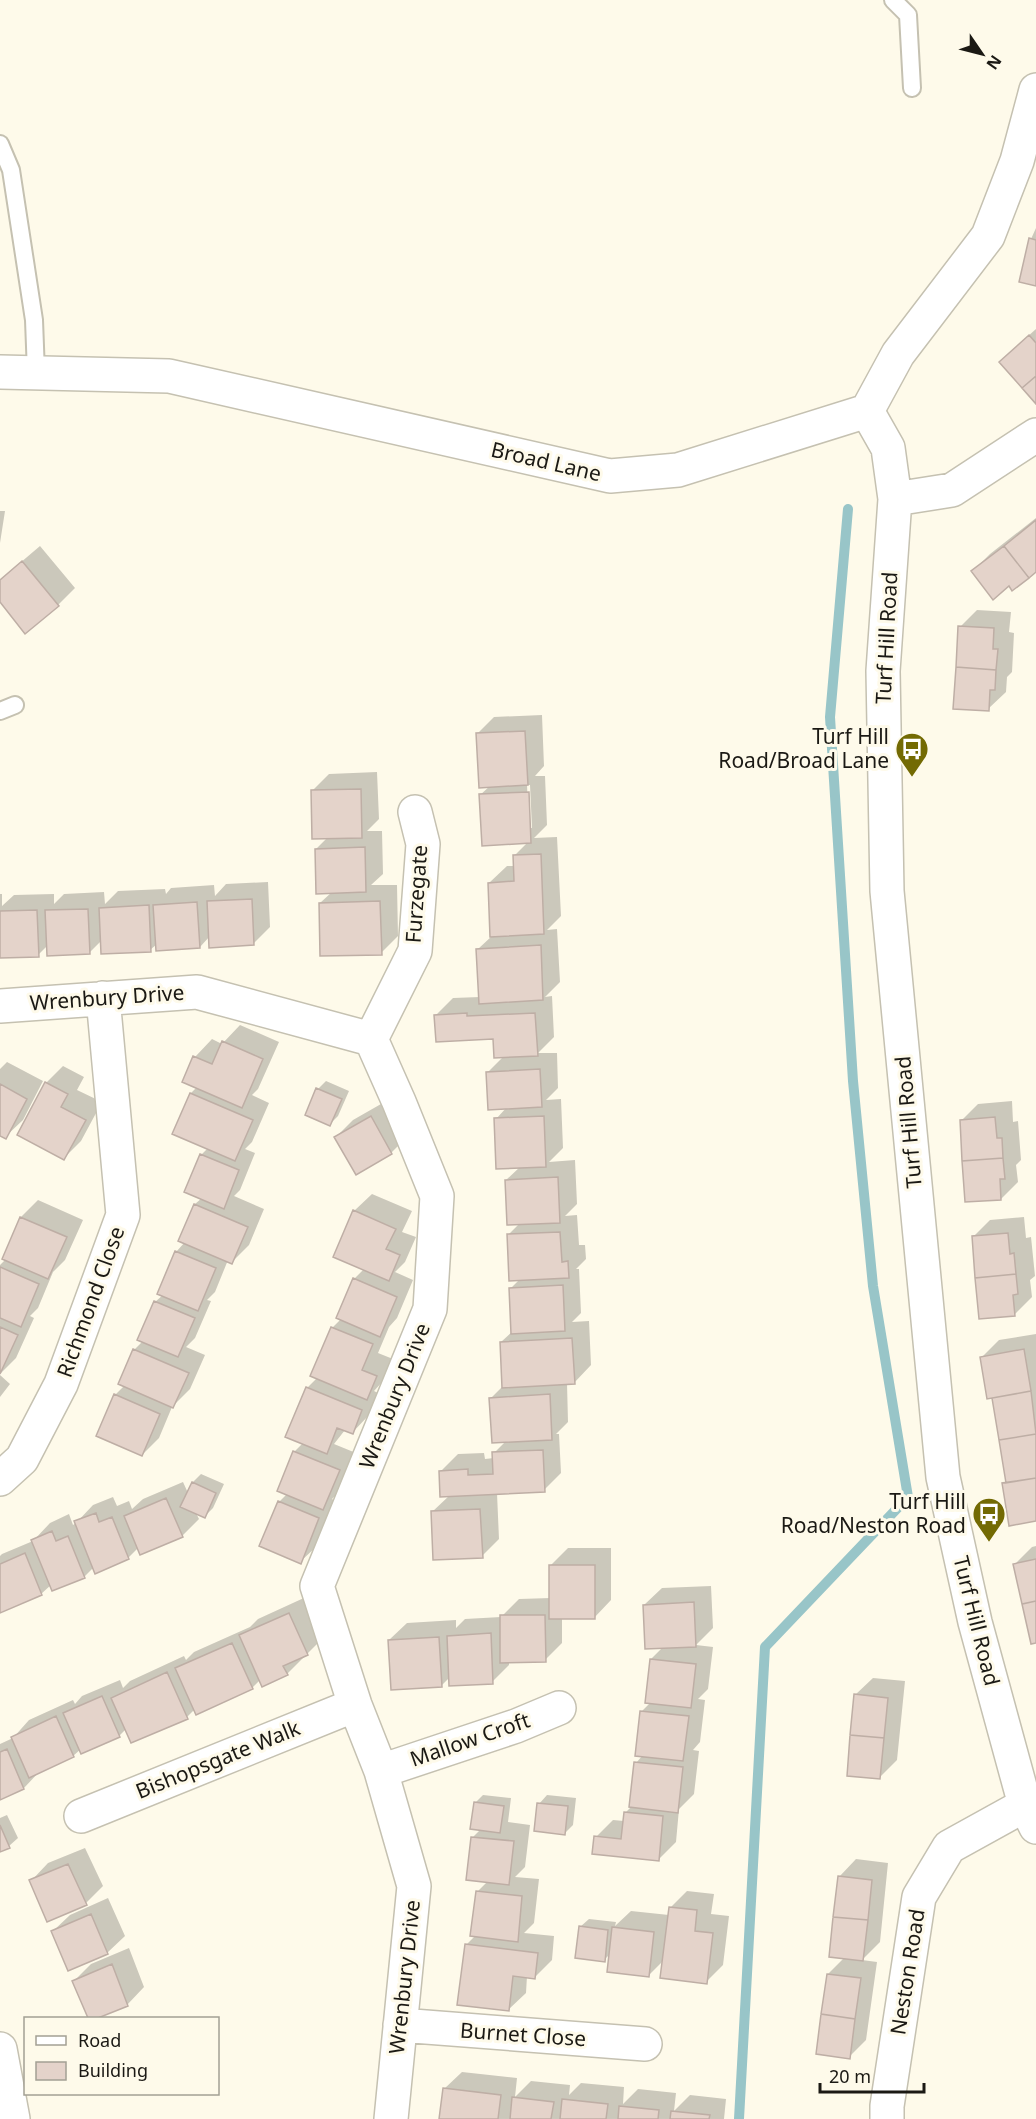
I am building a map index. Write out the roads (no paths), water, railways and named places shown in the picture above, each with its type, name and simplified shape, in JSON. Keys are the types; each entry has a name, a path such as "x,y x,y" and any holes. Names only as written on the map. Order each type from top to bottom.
{"street":[{"path":"867,411 898,354 987,236 1017,161 1036,90"},
{"name":"Broad Lane","path":"0,372 169,376 610,476 678,470 867,411"},
{"name":"Turf Hill Road","path":"867,411 888,448 895,499 883,671 887,891 943,1477 975,1622 1031,1816"},
{"path":"895,499 952,490 1036,435"},
{"name":"Furzegate","path":"371,1039 415,951 423,844 416,812"},
{"name":"Wrenbury Drive","path":"0,1006 197,992 371,1039 437,1196 430,1309 317,1586 355,1705 381,1771 414,1886 391,2119"},
{"name":"Richmond Close","path":"0,1479 22,1459 62,1384 123,1215 103,998"},
{"name":"Bishopsgate Walk","path":"81,1816 355,1705"},
{"name":"Mallow Croft","path":"381,1771 516,1726 559,1708"},
{"name":"Neston Road","path":"888,2119 887,2106 919,1897 949,1847 1031,1816"},
{"name":"Burnet Close","path":"400,2025 645,2044"},
{"path":"0,2049 13,2119"}],"lane":[{"path":"893,0 908,15 912,88"},
{"path":"0,144 11,170 34,320 36,373"}],"waterway":[{"path":"739,2119 765,1647 908,1497 873,1286 853,1081 830,717 848,509"}],"place":[{"name":"Turf Hill Road/Broad Lane","path":"912,778"},
{"name":"Turf Hill Road/Neston Road","path":"989,1543"}]}
